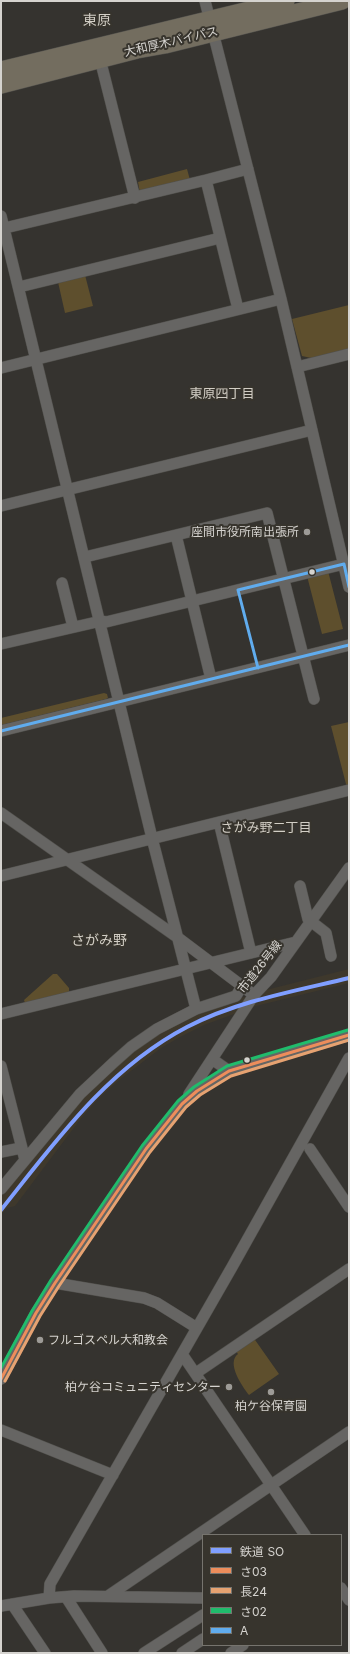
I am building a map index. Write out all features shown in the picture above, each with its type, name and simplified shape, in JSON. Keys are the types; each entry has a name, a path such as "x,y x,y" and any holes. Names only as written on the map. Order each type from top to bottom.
{"highway":[{"name":"大和厚木バイパス","path":"1,85 100,59 211,26 286,1"},
{"name":"大和厚木バイパス","path":"1,70 211,26 342,1"}],"street":[{"path":"205,1 281,299 349,587"},
{"path":"100,59 135,198"},
{"path":"3,229 135,198 248,169"},
{"path":"206,180 238,309"},
{"path":"1,216 101,621 152,838 196,1009"},
{"path":"19,287 220,238"},
{"path":"1,368 281,299"},
{"path":"297,367 349,354"},
{"path":"1,506 312,430"},
{"path":"85,557 267,513 314,699"},
{"path":"176,535 211,679"},
{"path":"1,644 101,621 106,622 344,564"},
{"path":"62,584 73,628"},
{"path":"1,731 349,645"},
{"path":"1,876 349,790"},
{"path":"1,813 178,937 254,995"},
{"path":"219,822 251,953"},
{"name":"市道26号線","path":"182,1104 254,995 271,977 349,868"},
{"path":"300,886 308,919 326,933 331,956"},
{"path":"1,1014 296,942"},
{"path":"1,1189 80,1094 130,1047 157,1029 196,1009 236,996 242,986"},
{"path":"1,1379 36,1313 54,1283 146,1149 182,1104 197,1091 228,1071 349,1035"},
{"path":"212,1058 228,1071"},
{"path":"49,1598 50,1584 197,1328 349,1058"},
{"path":"1,1066 24,1160"},
{"path":"1,1152 21,1148"},
{"path":"310,1149 349,1207"},
{"path":"196,1372 349,1269"},
{"path":"54,1283 144,1298 157,1303 197,1328"},
{"path":"182,1354 196,1372 304,1534"},
{"path":"1,1430 113,1475"},
{"path":"108,1596 349,1432"},
{"path":"342,1590 347,1599"},
{"path":"45,1653 6,1605 49,1598 66,1597 108,1596 202,1598"},
{"path":"66,1597 102,1653"},
{"path":"144,1653 202,1616"},
{"path":"182,1653 202,1639"},
{"path":"231,1650 241,1646"}],"shaded area":[{"path":"187,169 190,180 140,193 138,182"},
{"path":"85,275 93,306 65,313 58,282"},
{"path":"349,305 349,349 311,358 302,356 292,319"},
{"path":"328,571 343,629 322,634 307,576"},
{"path":"104,693 107,694 108,698 1,725 1,718"},
{"path":"349,722 349,787 347,788 331,726"},
{"path":"349,969 349,983 252,1007 262,991"},
{"path":"53,974 57,974 69,988 69,993 25,1003 24,1000"},
{"path":"247,996 237,1013 204,1025 180,1037 161,1048 119,1080 99,1098 82,1117 15,1206 7,1208 1,1215 1,1193 70,1108 131,1051 174,1025 224,1003"},
{"path":"253,1337 279,1374 249,1395 236,1374 234,1363 238,1354 235,1350"}],"rail line":[{"name":"SO","path":"1,1210 42,1158 85,1108 132,1063 159,1044 187,1027 206,1018 246,1003 349,978"}],"transit line":[{"name":"A","path":"258,668 238,590 344,564 349,587"},
{"name":"A","path":"1,731 349,645"},
{"name":"さ02","path":"1,1368 32,1311 51,1280 142,1146 178,1101 194,1087 227,1066 348,1030"},
{"name":"さ03","path":"1,1379 36,1313 55,1283 146,1149 182,1104 197,1091 229,1071 349,1035"},
{"name":"長24","path":"5,1381 40,1316 59,1286 150,1152 186,1107 200,1095 231,1076 349,1040"}],"place":[{"name":"座間市役所南出張所","path":"307,532"},
{"name":"フルゴスペル大和教会","path":"40,1340"},
{"name":"柏ケ谷コミュニティセンター","path":"229,1387"},
{"name":"柏ケ谷保育園","path":"271,1392"}],"district":[{"name":"東原","path":"97,21"},
{"name":"東原四丁目","path":"222,394"},
{"name":"さがみ野二丁目","path":"266,828"},
{"name":"さがみ野","path":"99,941"}]}
